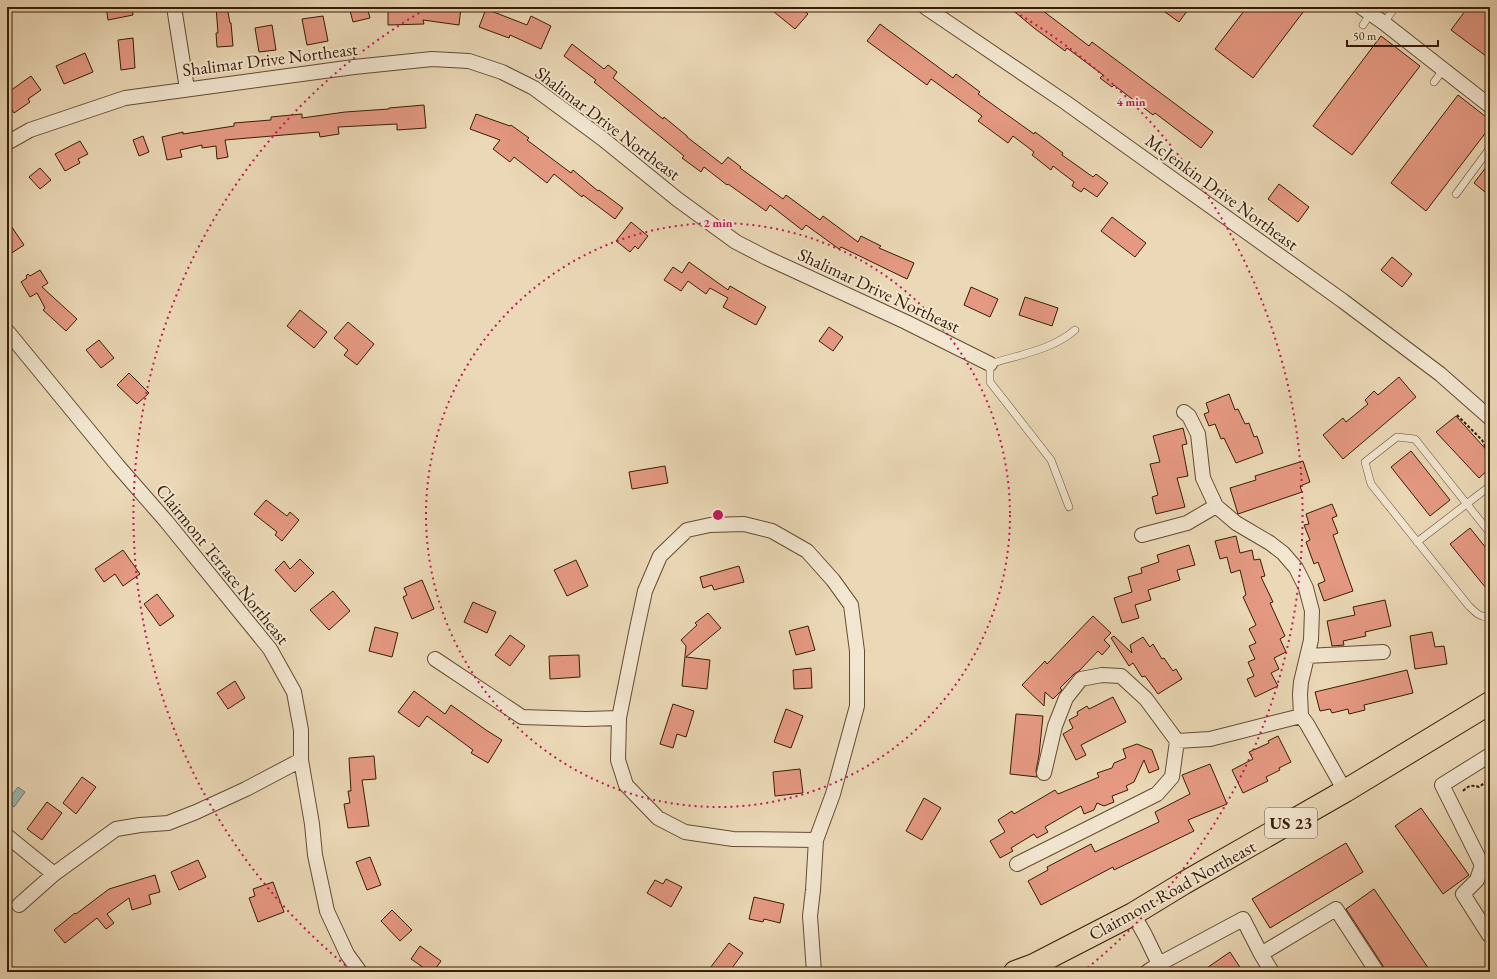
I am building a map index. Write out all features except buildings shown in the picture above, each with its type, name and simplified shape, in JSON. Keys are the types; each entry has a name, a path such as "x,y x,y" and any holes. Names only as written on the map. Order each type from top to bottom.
{"main road":[{"name":"Clairmont Road Northeast","path":"1015,972 1040,962 1133,914 1184,883 1345,792 1490,703"}],"street":[{"path":"174,7 187,89"},
{"name":"McJenkin Drive Northeast","path":"925,7 1065,102 1343,301 1440,374 1490,418"},
{"path":"1364,15 1384,23 1490,106"},
{"name":"Shalimar Drive Northeast","path":"7,143 30,130 125,98 409,61 432,59 469,61 502,72 534,88 677,199 736,242 767,258 906,322 990,364"},
{"name":"Clairmont Terrace Northeast","path":"7,331 270,649 294,692 301,730 301,760 312,824 315,855 327,911 347,954 360,972"},
{"path":"1184,412 1190,416 1198,434 1203,478 1216,506 1236,523 1277,548 1299,573 1306,588 1312,611 1311,640 1301,682 1301,716 1345,792"},
{"path":"1142,535 1187,522 1216,506"},
{"path":"814,972 810,916 816,840 833,794 857,706 857,651 851,605 833,580 807,551 772,531 744,524 710,526 687,530 660,556 645,591 619,718 618,760 626,785 658,818 685,832 733,839 816,840"},
{"path":"1307,656 1383,652"},
{"path":"435,659 522,717 586,719 619,718"},
{"path":"1017,864 1157,794 1172,778 1177,741 1146,699 1121,676 1102,675 1081,679 1066,698 1055,726 1044,773"},
{"path":"1177,741 1210,739 1301,716"},
{"path":"1489,935 1463,894 1477,880 1486,862 1442,785 1490,755"},
{"path":"19,905 54,874 116,829 140,825 168,823 246,789 301,760"},
{"path":"7,836 54,874"},
{"path":"1261,954 1336,909 1377,972"},
{"path":"1133,914 1159,964"},
{"path":"1147,972 1159,964 1243,919 1272,972"}],"lane":[{"path":"1384,23 1396,7"},
{"path":"1434,82 1443,70"},
{"path":"1456,194 1490,148"},
{"path":"1069,506 1050,460 990,382 990,364 1053,344 1064,339 1075,330"},
{"path":"1490,534 1415,439 1397,438 1365,462 1371,484 1468,606 1482,617 1490,617"},
{"path":"1417,542 1490,486"}],"path":[{"path":"1457,415 1482,440 1490,456"},
{"path":"1463,791 1471,785 1480,787 1490,779"}],"water":[{"path":"18,787 25,792 14,807 7,801"}]}
